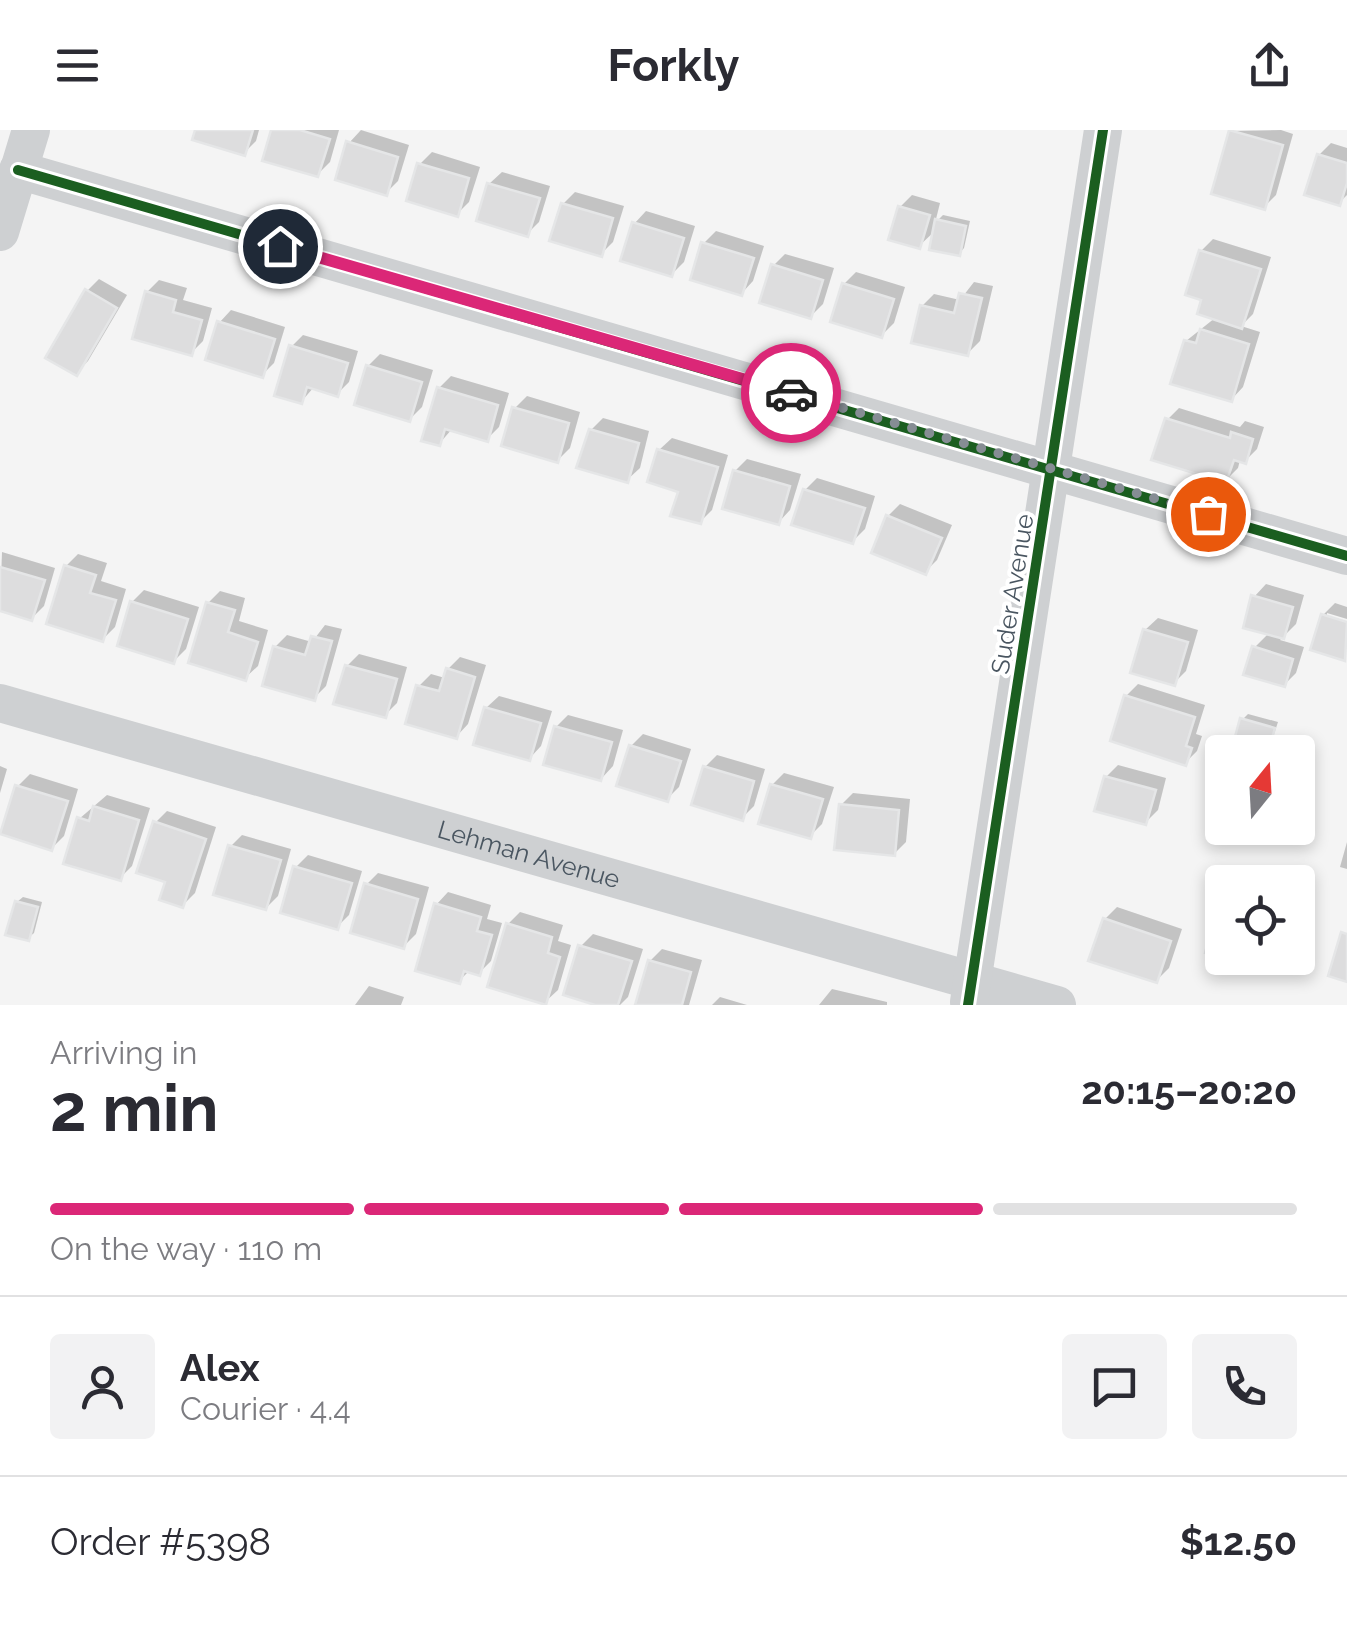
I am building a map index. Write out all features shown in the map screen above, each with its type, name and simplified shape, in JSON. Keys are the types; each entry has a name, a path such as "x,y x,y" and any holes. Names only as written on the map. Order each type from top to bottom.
{"street":[{"path":"0,232 30,130"},
{"name":"Suder Avenue","path":"970,992 1104,130"},
{"path":"18,170 1347,556"},
{"name":"Lehman Avenue","path":"0,703 970,992 1057,1005"}],"building":[{"path":"195,130 253,130 245,156 192,140"},
{"path":"271,130 300,130 330,139 318,177 262,161"},
{"path":"1229,130 1283,145 1265,210 1211,194"},
{"path":"346,141 398,157 387,196 335,180"},
{"path":"1317,154 1347,163 1347,183 1340,206 1304,195"},
{"path":"417,163 469,178 458,217 406,201"},
{"path":"487,183 540,198 528,237 476,221"},
{"path":"561,203 613,218 602,257 549,241"},
{"path":"898,206 930,215 920,249 888,240"},
{"path":"935,219 966,226 960,256 929,250"},
{"path":"632,222 684,238 672,277 620,261"},
{"path":"701,242 754,258 742,296 690,280"},
{"path":"1199,250 1261,269 1242,329 1197,314 1201,300 1185,295"},
{"path":"771,264 823,280 811,319 759,303"},
{"path":"842,283 894,299 882,338 830,322"},
{"path":"85,289 117,308 77,376 45,358"},
{"path":"145,291 176,300 173,312 202,320 192,356 132,339"},
{"path":"959,293 982,298 968,356 911,343 920,305 954,313"},
{"path":"217,321 275,339 263,378 205,360"},
{"path":"1200,329 1249,344 1232,402 1170,384 1184,340 1196,343"},
{"path":"289,345 348,363 338,397 307,387 302,404 274,396"},
{"path":"366,365 422,382 410,422 354,405"},
{"path":"437,387 498,405 488,442 445,429 440,446 421,441"},
{"path":"512,407 569,423 558,463 501,446"},
{"path":"1165,418 1230,438 1231,432 1253,439 1246,464 1234,460 1226,483 1151,460"},
{"path":"589,429 639,443 628,483 576,468"},
{"path":"657,449 718,467 701,524 670,516 678,492 647,482"},
{"path":"733,470 790,486 779,525 722,509"},
{"path":"803,489 865,508 853,544 791,525"},
{"path":"886,515 942,538 926,575 871,553"},
{"path":"64,565 96,575 90,593 116,600 103,642 46,624"},
{"path":"0,567 45,580 32,621 0,611"},
{"path":"1251,595 1293,607 1284,639 1243,628"},
{"path":"130,601 188,619 174,664 117,646"},
{"path":"206,602 235,610 228,632 258,642 246,681 188,663"},
{"path":"1321,614 1347,622 1345,661 1310,650"},
{"path":"1143,629 1188,642 1175,686 1130,673"},
{"path":"311,636 332,641 315,701 262,686 273,646 305,655"},
{"path":"1252,646 1293,659 1285,687 1243,675"},
{"path":"345,665 397,679 386,718 333,704"},
{"path":"446,668 475,677 457,739 405,724 416,685 439,691"},
{"path":"1124,695 1195,717 1186,746 1192,748 1186,766 1110,741"},
{"path":"484,707 541,723 530,761 473,745"},
{"path":"1240,718 1275,728 1273,735 1235,735"},
{"path":"554,726 612,742 601,781 543,765"},
{"path":"629,745 681,761 668,802 616,786"},
{"path":"703,766 754,781 743,821 691,805"},
{"path":"1104,776 1156,790 1146,825 1094,811"},
{"path":"770,784 823,799 811,839 758,824"},
{"path":"15,785 68,801 52,851 0,834"},
{"path":"839,804 899,810 895,856 834,850"},
{"path":"93,806 139,820 121,881 63,864 77,817 89,821"},
{"path":"153,821 206,839 183,908 159,900 165,882 136,873"},
{"path":"228,845 281,860 266,910 213,895"},
{"path":"293,866 352,883 338,930 280,913"},
{"path":"364,883 418,899 404,949 350,933"},
{"path":"15,901 38,907 29,941 5,935"},
{"path":"434,903 481,917 477,931 492,935 480,976 464,971 460,984 415,971"},
{"path":"1103,918 1171,941 1157,983 1088,961"},
{"path":"506,923 552,937 548,953 560,957 546,1005 487,987"},
{"path":"1341,932 1347,934 1347,982 1328,976"},
{"path":"578,945 632,961 618,1005 595,1005 563,995"},
{"path":"648,960 691,972 682,1005 635,1005"}],"cycle path":[{"path":"968,1005 1103,130"},
{"path":"18,170 1347,556"}],"way so far":[{"path":"791,393 1208,514"}],"route":[{"path":"280,246 791,393"}]}
